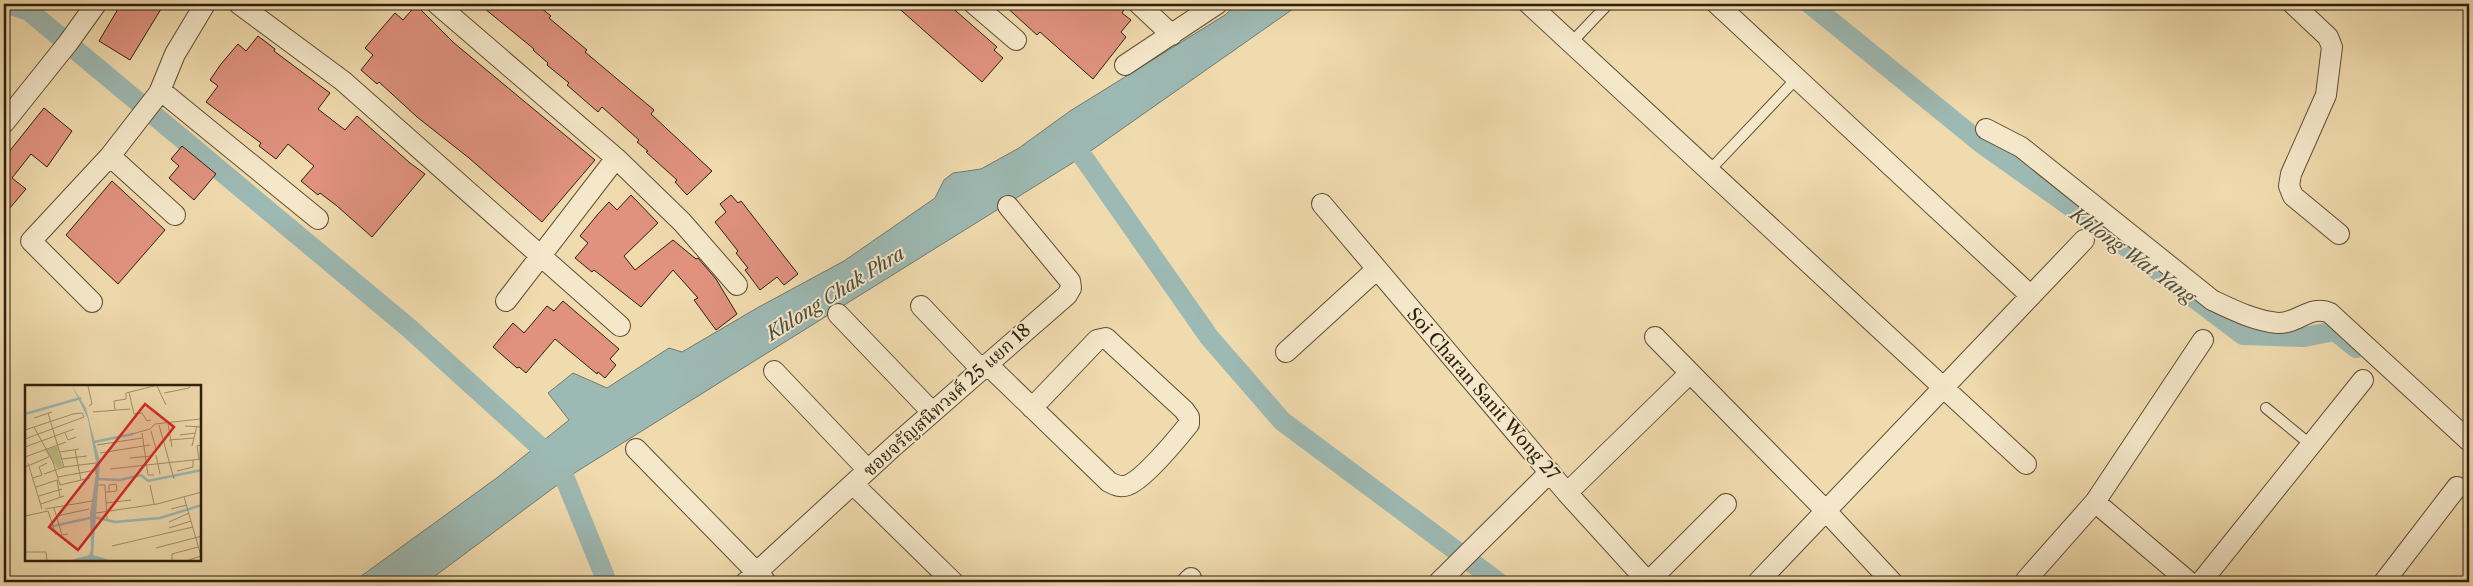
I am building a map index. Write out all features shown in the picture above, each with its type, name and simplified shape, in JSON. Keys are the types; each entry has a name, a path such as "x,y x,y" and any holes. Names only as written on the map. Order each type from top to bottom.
{"street":[{"path":"4,123 68,44 96,4"},
{"path":"92,302 31,241 110,156 160,91 175,54 205,4"},
{"path":"238,4 343,81 620,326"},
{"path":"438,4 616,158 682,222 737,285"},
{"path":"974,4 1016,40"},
{"path":"1139,4 1172,36"},
{"path":"1125,65 1172,36 1217,4"},
{"path":"1529,4 2026,464"},
{"path":"1717,4 2031,296"},
{"path":"2293,4 2328,37 2332,47 2326,95 2291,174 2289,186 2293,196 2339,234"},
{"path":"160,91 318,219"},
{"path":"1986,129 2021,147 2212,300 2239,313 2279,323 2293,321 2315,310 2323,310 2330,313 2469,442"},
{"path":"110,156 174,215"},
{"path":"506,301 539,255 616,158"},
{"name":"Soi Charan Sanit Wong 27","path":"1322,204 1568,493 1648,582"},
{"name":"ซอยจรัญสนิทวงศ์ 25 แยก 18","path":"756,579 868,470 1067,295 1071,288 1070,281 1008,206"},
{"path":"1758,582 2084,240"},
{"path":"1286,352 1376,269"},
{"path":"921,306 1109,482 1119,486 1128,485 1156,462 1190,424 1189,417 1184,410 1106,338 1098,340 1032,408"},
{"path":"838,314 932,412"},
{"path":"1655,338 1825,510 1892,582"},
{"path":"2026,580 2095,502 2203,340"},
{"path":"774,371 868,470"},
{"path":"1568,493 1689,374"},
{"path":"2202,582 2363,380"},
{"path":"636,449 756,579"},
{"path":"1445,576 1550,472"},
{"path":"853,484 953,582"},
{"path":"2384,582 2457,487"},
{"path":"2095,502 2188,582"},
{"path":"1648,582 1726,504"}],"lane":[{"path":"1571,42 1608,4"},
{"path":"1709,171 1796,79"},
{"path":"2266,408 2311,445"}],"water":[{"name":"Khlong Chak Phra","path":"1236,4 1300,4 1082,157 568,477 427,582 353,582 498,477 569,420 548,393 573,373 607,388 669,348 682,352 757,308 844,261 935,198 944,180 953,173 981,169 1019,148 1070,111 1225,15"}],"building":[{"path":"121,4 164,4 130,60 99,41"},
{"path":"479,4 536,4 551,16 549,18 587,50 585,52 654,110 651,114 712,171 687,195 675,182 677,180 637,142 639,140 602,107 598,112 567,85 569,83 547,65 548,63 534,49"},
{"path":"894,4 948,4 997,47 994,50 1003,58 982,82"},
{"path":"1003,4 1127,4 1122,13 1131,20 1121,32 1126,37 1093,79 1040,32 1037,35"},
{"path":"416,5 454,43 595,160 542,222 469,158 417,117 379,82 377,84 361,70 373,55 365,48 395,13 403,20"},
{"path":"258,36 275,49 274,51 330,93 318,109 345,130 357,116 425,174 372,237 337,206 320,193 318,195 301,181 314,166 288,144 276,159 259,146 261,143 206,102 218,86 210,80 221,64 238,44 246,51"},
{"path":"44,108 72,131 47,167 31,154 12,178 26,189 4,215 4,158"},
{"path":"182,146 216,174 194,200 169,178 179,166 171,159"},
{"path":"112,181 165,230 118,284 66,235"},
{"path":"631,195 658,223 624,256 635,270 673,240 696,259 698,258 716,279 737,314 716,330 694,300 698,298 673,270 641,307 594,270 592,272 575,258 588,243 580,236 598,214 609,202 617,210"},
{"path":"731,195 738,203 741,201 798,274 784,285 777,277 760,290 745,270 748,268 736,253 738,251 715,222 726,212 720,204"},
{"path":"563,301 619,349 610,359 616,365 605,378 598,372 597,374 555,339 526,373 519,367 517,368 493,347 513,323 524,333 547,306 554,311"}],"waterway":[{"path":"8,4 29,11 409,328 559,464 607,582"},
{"name":"Khlong Wat Yang","path":"1810,4 1981,143 2116,239 2243,335 2304,337 2335,331 2356,348"},
{"path":"1074,144 1209,337 1282,421 1498,582"}]}
